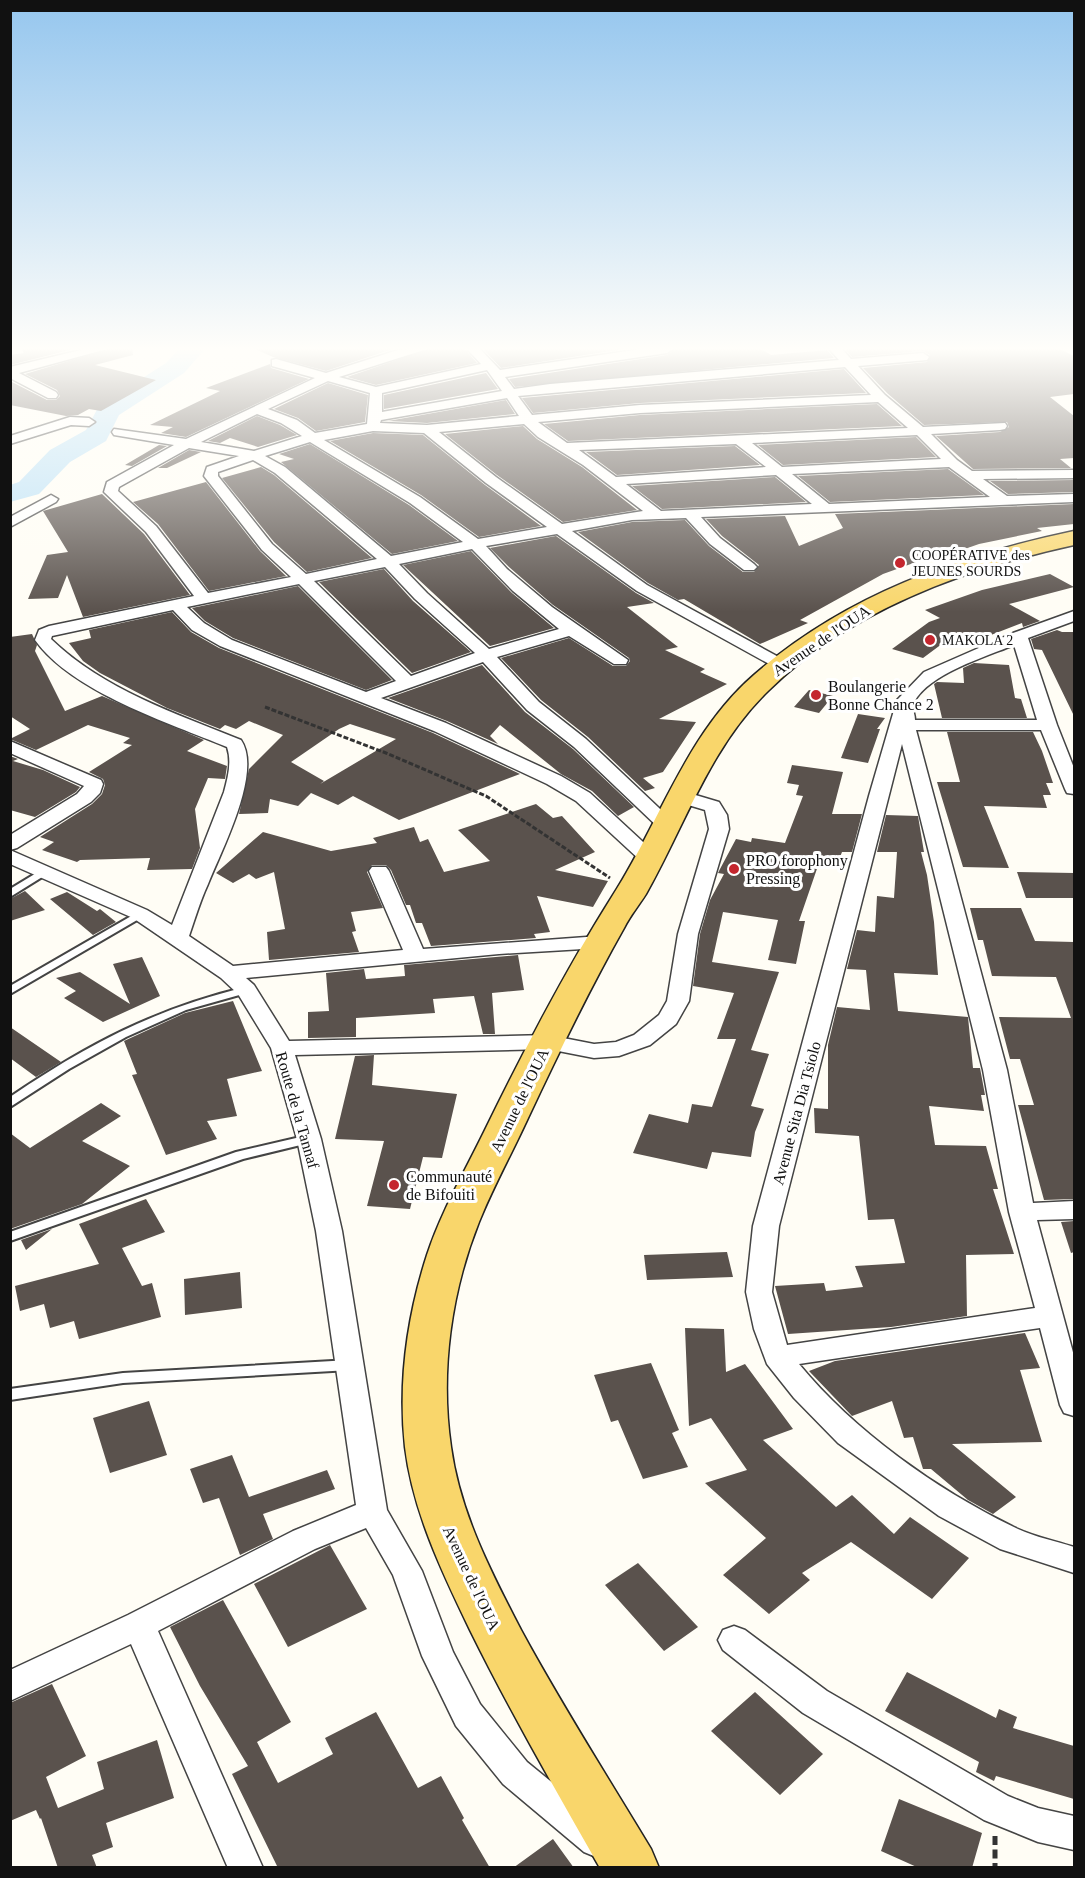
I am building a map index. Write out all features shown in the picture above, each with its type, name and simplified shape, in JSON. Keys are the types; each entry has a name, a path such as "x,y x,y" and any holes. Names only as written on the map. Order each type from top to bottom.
{"main road":[{"name":"Avenue de l'OUA","path":"630,1868 522,1683 472,1585 442,1514 428,1449 425,1392 430,1342 441,1278 458,1225 548,1041 600,942 631,892 648,857 724,724 756,686 780,665 842,622 874,604 993,557 1074,538"}],"street":[{"path":"144,437 252,454 279,470 389,562 421,596 486,655 533,706 674,811 712,806 717,815 719,829 688,934 678,1001 668,1019 642,1040 619,1049 594,1051 548,1041 282,1048"},
{"path":"200,437 112,484 111,492 152,529 204,598"},
{"path":"317,437 252,454 212,470 211,476 267,547 408,682"},
{"path":"437,437 491,480 642,588 780,665"},
{"path":"548,437 615,481 656,514"},
{"path":"566,447 773,437"},
{"path":"926,437 952,463 1003,500"},
{"path":"312,438 393,486 475,544 505,576 572,630 589,643 620,660"},
{"path":"737,438 827,509"},
{"path":"615,481 691,475 952,463"},
{"path":"969,475 1074,474"},
{"path":"178,938 197,886 221,832 232,796 239,748 235,744 162,715 72,666 43,640 45,633 204,598 304,580 475,544 656,514 1074,498"},
{"path":"10,523 51,499"},
{"path":"690,514 705,531 749,567"},
{"path":"177,604 184,616 196,626 226,643 440,727 554,780 583,797 648,857"},
{"name":"Avenue Sita Dia Tsiolo","path":"1074,616 1019,636 930,676 906,700 878,796 766,1226 759,1292 777,1357 804,1390 848,1435 950,1507 1011,1540 1074,1560"},
{"path":"365,698 486,655 572,630"},
{"path":"1019,636 1048,725 1074,789"},
{"path":"906,700 906,725 995,1070 1022,1212 1074,1405"},
{"path":"906,725 1048,725"},
{"path":"10,746 59,770 86,778 94,784 93,789 84,798 10,844"},
{"name":"Route de la Tannaf","path":"10,856 140,914 229,973 246,990 282,1048 309,1139 329,1231 372,1512"},
{"path":"379,871 416,956"},
{"path":"229,973 499,948 600,942"},
{"path":"1022,1212 1074,1210"},
{"path":"777,1357 1051,1316"},
{"path":"10,1686 139,1625 304,1540 372,1512 407,1571 438,1656 468,1715 515,1773 630,1868"},
{"path":"139,1625 246,1868"},
{"path":"734,1640 815,1702 996,1808 1038,1825 1074,1833"}],"lane":[{"path":"10,894 43,872"},
{"path":"10,991 140,914"},
{"path":"10,1103 90,1052 151,1018 208,998 246,990"},
{"path":"10,1237 240,1155 309,1139"},
{"path":"10,1395 123,1378 351,1365"}],"path":[{"path":"265,707 386,753 486,796 631,892"}],"building":[{"path":"217,437 292,437 258,447 230,438 220,443 208,441"},
{"path":"353,437 425,437 541,526 479,537 421,495 330,441"},
{"path":"448,437 534,437 582,467 637,510 563,522"},
{"path":"562,437 665,437 568,441"},
{"path":"916,437 936,457 783,465 758,445"},
{"path":"937,437 1074,437 1074,458 1060,459 1071,468 973,469"},
{"path":"310,444 409,505 458,541 392,554 281,462 294,459 279,454"},
{"path":"159,445 167,446 132,466 125,465"},
{"path":"735,446 760,465 617,475 586,452"},
{"path":"189,450 201,452 167,468 158,468"},
{"path":"261,467 274,475 372,558 307,572 274,542 222,478"},
{"path":"948,469 984,495 830,502 798,476"},
{"path":"775,477 806,502 662,509 632,486"},
{"path":"1074,480 1074,492 1008,494 990,481"},
{"path":"206,482 260,551 286,576 209,591 158,524 133,502"},
{"path":"102,494 144,534 190,595 83,617 67,575 58,598 28,599 47,555 68,552 43,511"},
{"path":"1074,504 1074,524 1037,528 1042,531 979,544 939,558 933,556 883,574 800,620 808,623 760,644 684,599 678,600 648,583 578,532 632,522 685,520 709,546 743,572 754,572 759,565 722,536 706,519 785,516 799,546 843,528 835,514"},
{"path":"556,536 636,593 654,603 627,607 678,647 665,650 705,669 700,672 727,684 659,719 696,722 663,772 643,778 655,788 645,791 588,737 541,700 501,658 569,638 613,666 626,666 630,661 629,658 553,605 490,548"},
{"path":"471,551 512,593 554,628 490,646 403,565"},
{"path":"384,569 413,601 471,652 412,673 319,582"},
{"path":"1050,574 1074,587 1009,604 1040,621 1023,627 1022,623 960,647 958,632 923,658 892,649 929,622 940,618 925,610 982,590"},
{"path":"298,586 392,680 366,690 233,638 205,621 192,608"},
{"path":"172,612 191,632 219,648 433,733 520,774 399,820 353,796 338,805 311,793 298,806 270,799 268,813 239,814 249,769 283,735 249,721 236,729 225,725 220,729 167,708 100,673 83,661 69,643 91,638 89,630","holes":["350,724 396,739 320,784 324,781 291,762"]},
{"path":"1057,630 1074,632 1074,716 1042,650 1034,649 1031,639"},
{"path":"32,634 37,645 35,651 65,711 102,696 204,740 187,751 227,766 225,779 208,778 195,809 200,848 192,869 147,870 150,858 80,860 77,862 42,850 54,842 40,837 92,804 102,794 105,785 103,779 89,772 132,745 123,743 130,738 88,725 36,750 10,739 30,729 10,716 10,637"},
{"path":"974,663 1009,665 1015,698 1021,699 1027,718 942,718 934,684 937,682 964,683 963,668"},
{"path":"482,665 525,712 573,749 634,807 618,816 592,791 561,774 500,725 490,736 498,744 388,698"},
{"path":"809,690 833,696 819,713 794,707"},
{"path":"858,714 885,718 877,729 880,729 868,763 841,758"},
{"path":"947,732 1033,732 1042,751 1053,783 1046,783 1051,795 1043,795 1047,808 984,806 1009,868 963,867 937,782 960,782"},
{"path":"10,756 18,759 13,761 43,770 80,787 76,792 35,817 10,810"},
{"path":"792,765 843,772 832,814 862,814 852,852 842,852 838,862 820,860 799,921 805,921 796,964 768,960 778,920 723,912 712,962 779,972 751,1050 769,1054 751,1106 764,1109 755,1132 751,1157 712,1152 707,1169 633,1153 649,1114 688,1123 692,1104 712,1107 736,1039 717,1039 734,993 693,986 700,934 710,900 724,874 718,873 736,839 751,842 752,838 785,843 803,796 796,795 799,785 787,783"},
{"path":"536,804 553,818 562,816 595,852 555,870 608,881 593,907 537,896 550,932 534,934 536,938 431,946 422,923 416,923 410,905 406,905 391,870 386,865 372,865 367,872 383,908 351,912 356,931 352,932 359,952 269,960 267,932 285,929 274,872 256,879 249,874 233,883 216,873 263,832 331,851 377,843 373,838 414,827 420,842 428,839 444,872 490,861 458,830"},
{"path":"886,815 918,816 924,852 921,852 934,922 938,975 894,973 898,1011 968,1017 973,1068 980,1068 985,1095 981,1095 984,1111 929,1106 935,1145 986,1146 998,1189 993,1189 1014,1254 966,1255 967,1316 891,1327 788,1334 775,1286 824,1283 826,1291 863,1287 855,1266 905,1263 894,1219 868,1220 859,1136 815,1133 814,1108 828,1109 828,1045 837,1007 870,1010 866,970 847,969 857,930 875,932 877,896 894,898 897,852 877,852"},
{"path":"1017,872 1074,873 1074,898 1026,898"},
{"path":"25,891 45,910 10,921 10,899"},
{"path":"67,892 97,911 100,909 116,922 93,935 50,899"},
{"path":"970,908 1021,908 1035,941 1074,942 1074,1018 1071,1018 1056,977 992,976 983,940 978,940"},
{"path":"518,955 524,990 492,993 495,1034 483,1034 474,996 433,999 435,1013 356,1018 356,1037 308,1038 308,1012 329,1011 326,973 364,969 366,979 405,976 404,965"},
{"path":"142,957 160,996 103,1022 64,998 76,991 56,978 80,972 130,1004 113,964"},
{"path":"233,1001 262,1071 227,1079 237,1116 207,1121 217,1139 166,1155 132,1075 137,1074 124,1041 185,1013"},
{"path":"999,1017 1074,1018 1074,1199 1044,1200 1018,1105 1034,1105 1020,1059 1010,1059"},
{"path":"10,1027 61,1062 36,1077 10,1058"},
{"path":"374,1055 372,1085 457,1094 442,1158 423,1157 410,1209 367,1206 384,1141 335,1139 355,1056"},
{"path":"101,1103 121,1116 82,1141 130,1166 82,1204 10,1229 10,1133 30,1148"},
{"path":"146,1199 165,1232 122,1248 142,1286 152,1283 161,1317 79,1339 74,1321 50,1328 44,1304 20,1311 15,1286 99,1264 79,1224"},
{"path":"1074,1221 1074,1252 1071,1253 1061,1222"},
{"path":"52,1229 26,1250 21,1240"},
{"path":"727,1252 733,1277 647,1280 644,1255"},
{"path":"240,1272 242,1308 185,1315 184,1279"},
{"path":"685,1328 724,1329 726,1372 745,1364 793,1429 763,1440 836,1507 852,1495 894,1534 910,1517 969,1558 932,1599 851,1542 802,1573 810,1580 769,1614 723,1575 766,1538 705,1483 747,1470 711,1418 689,1426"},
{"path":"1025,1333 1040,1368 1020,1370 1042,1442 952,1444 1016,1497 993,1514 968,1500 931,1469 923,1469 913,1437 904,1438 892,1401 852,1416 809,1371 835,1361"},
{"path":"651,1363 679,1430 672,1433 688,1467 643,1479 618,1420 611,1422 594,1375"},
{"path":"149,1401 167,1455 110,1473 93,1418"},
{"path":"232,1455 249,1497 327,1470 335,1489 263,1514 273,1539 240,1555 219,1498 203,1503 190,1469"},
{"path":"330,1545 367,1609 288,1647 254,1584"},
{"path":"638,1563 698,1627 664,1651 605,1585"},
{"path":"223,1600 291,1722 257,1742 278,1783 333,1754 325,1738 376,1712 418,1788 441,1776 464,1818 462,1820 490,1868 278,1868 232,1774 248,1766 200,1686 170,1627"},
{"path":"907,1672 996,1718 999,1709 1017,1717 1013,1728 1074,1746 1074,1799 996,1776 994,1781 976,1772 979,1762 885,1711"},
{"path":"52,1684 86,1756 46,1777 58,1808 104,1789 97,1762 157,1740 174,1798 106,1823 113,1847 92,1855 97,1868 58,1868 41,1818 36,1810 10,1821 10,1703"},
{"path":"755,1692 823,1754 780,1795 711,1731"},
{"path":"899,1799 982,1833 972,1868 919,1868 881,1851"},
{"path":"553,1839 574,1868 513,1868"}],"waterway":[{"path":"10,494 29,488 60,456 94,437"}],"place":[{"name":"COOPÉRATIVE des JEUNES SOURDS","path":"900,563"},
{"name":"MAKOLA 2","path":"930,640"},
{"name":"Boulangerie Bonne Chance 2","path":"816,695"},
{"name":"PRO forophony Pressing","path":"734,869"},
{"name":"Communauté de Bifouiti","path":"394,1185"}]}
